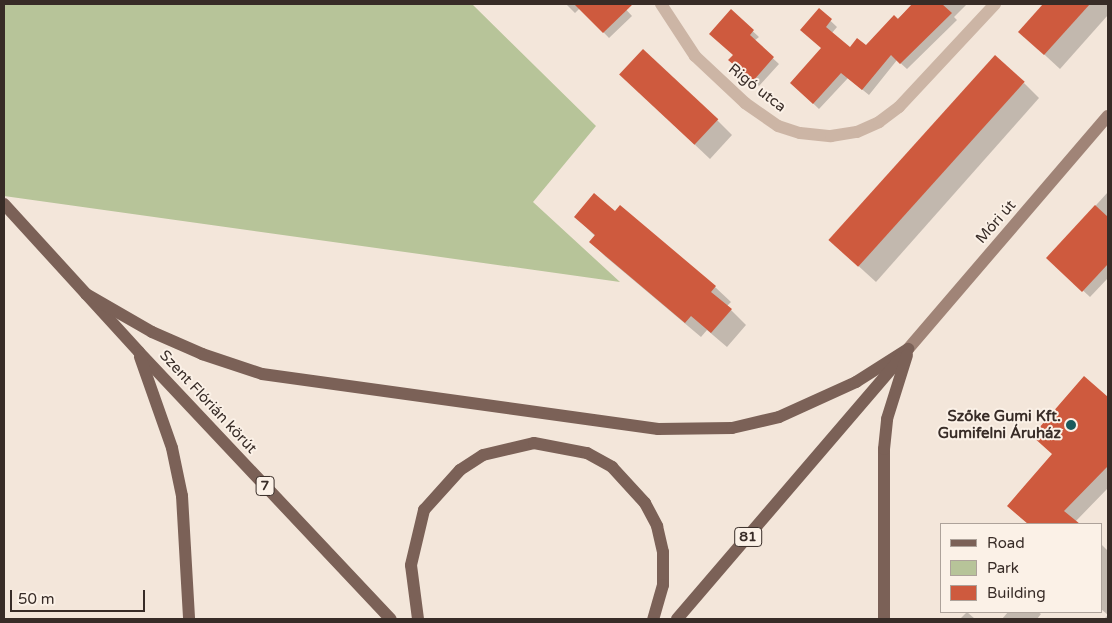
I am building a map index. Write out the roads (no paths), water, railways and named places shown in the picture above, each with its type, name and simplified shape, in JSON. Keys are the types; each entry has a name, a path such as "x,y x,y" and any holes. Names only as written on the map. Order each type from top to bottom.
{"main road":[{"name":"Móri út","path":"908,350 1108,116"},
{"name":"Szent Flórián körút","path":"4,204 139,352 392,619"},
{"path":"86,294 160,336 202,354 262,374 658,429 732,428 779,416 856,382 908,350"},
{"path":"884,619 884,449 887,419 908,350"},
{"name":"81","path":"677,619 908,350"},
{"path":"139,352 172,448 182,496 189,619"},
{"path":"418,619 411,565 424,510 460,470 483,455 534,443 587,453 612,467 631,484 645,503 657,526 663,552 663,585 653,619"}],"street":[{"name":"Rigó utca","path":"661,4 696,56 745,103 778,126 800,133 831,136 857,132 879,122 922,85 995,4"}],"place":[{"name":"Szőke Gumi Kft. Gumifelni Áruház","path":"1071,425"}]}
